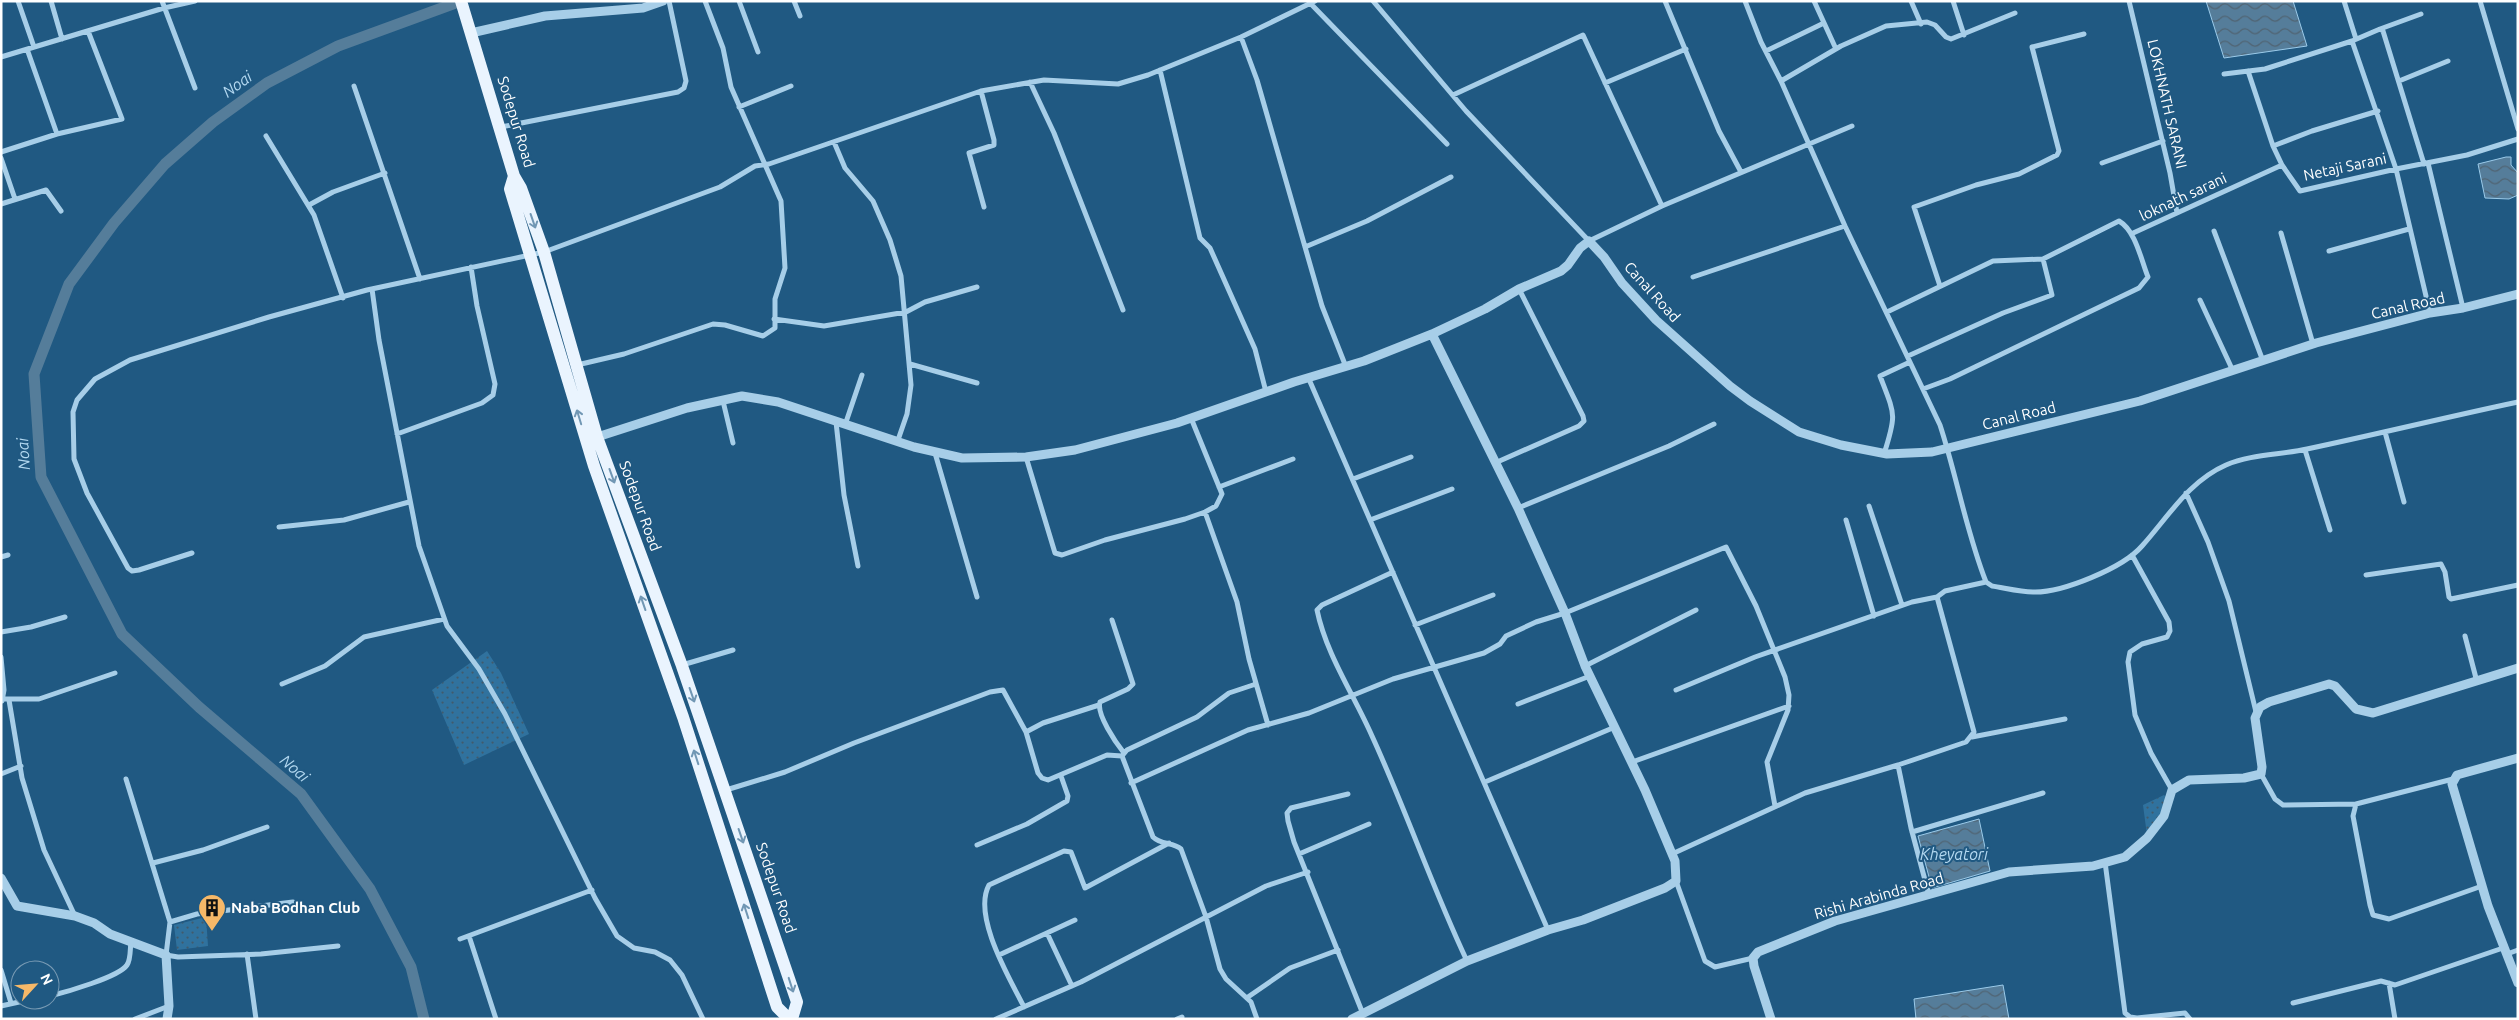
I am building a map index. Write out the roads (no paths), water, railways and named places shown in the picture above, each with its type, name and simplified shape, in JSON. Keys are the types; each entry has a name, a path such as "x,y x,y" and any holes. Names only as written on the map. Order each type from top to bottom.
{"main road":[{"name":"Sodepur Road","path":"461,1 514,176 522,188 544,252 577,365 592,439 682,666 797,1002 790,1019"},
{"path":"514,176 510,189 530,254 777,1007 790,1019"}],"street":[{"path":"18,1 34,47"},
{"path":"51,1 62,38"},
{"path":"162,1 195,88"},
{"path":"1,57 164,8 195,1"},
{"path":"470,28 545,16 643,8 663,1"},
{"path":"500,127 678,92 684,88 686,81 669,1"},
{"path":"577,365 624,354 713,324 726,325 763,336 774,328 775,298 785,268 780,201 731,87 723,48 705,1"},
{"path":"739,1 758,52"},
{"path":"794,1 800,16"},
{"name":"Canal Road","path":"1374,1 1453,95 1604,257 1622,283 1656,320 1730,386 1750,401 1799,432 1841,445 1884,454 1919,454 1948,451 2140,401 2313,344 2430,313 2464,308 2518,294"},
{"path":"1665,1 1719,131 1741,172"},
{"path":"1745,1 1845,226 1923,389 1948,451 1961,506 1986,582 1992,586 2033,592 2070,586 2132,555 2141,548 2186,493 2226,465 2249,458 2305,450 2518,402"},
{"path":"1814,1 1836,49"},
{"path":"1911,1 1921,24"},
{"path":"1953,1 1964,35"},
{"name":"LOKHNATH SARANI","path":"2129,1 2177,213"},
{"path":"2344,1 2354,40 2396,169 2430,313"},
{"path":"2480,1 2518,130"},
{"path":"192,553 139,570 132,571 128,568 87,493 74,459 71,425 72,412 77,400 95,379 130,360 269,317 372,289 544,252 720,187 755,166 764,165 981,92 1044,80 1080,81 1107,85 1160,70 1241,36 1313,2 1447,144"},
{"path":"1781,81 1836,49 1886,26 1928,22 1935,25 1946,37 1951,39 2014,14"},
{"path":"2224,74 2266,70 2354,40 2421,14"},
{"path":"1766,51 1824,23"},
{"path":"2380,29 2383,31 2426,163 2464,308"},
{"path":"1,152 57,134 122,118 88,31"},
{"path":"1940,286 1914,207 1976,185 2019,174 2058,155 2059,151 2031,52 2032,47 2084,34"},
{"path":"1241,36 1257,80 1322,306 1346,367"},
{"path":"1453,95 1583,36 1662,206"},
{"path":"1605,83 1686,48"},
{"path":"27,49 57,134"},
{"path":"2399,82 2448,61"},
{"path":"1160,70 1200,238 1210,248 1245,324 1255,349 1266,392"},
{"path":"2248,72 2273,146 2282,165"},
{"path":"1030,82 1054,134 1123,310"},
{"path":"354,86 420,279"},
{"path":"740,107 791,86"},
{"path":"981,92 994,145 968,153 984,207"},
{"path":"2273,146 2312,131 2378,111"},
{"path":"592,439 686,408 742,396 778,402 935,453 962,458 1026,457 1075,450 1191,418 1308,377 1346,367 1432,334 1485,309 1519,289 1561,271 1589,241 1662,206 1852,126"},
{"path":"266,136 309,206 324,237 343,298"},
{"path":"2396,169 2467,155 2518,139"},
{"path":"2102,163 2162,140"},
{"path":"834,142 845,168 873,201 887,232 901,276 906,312 911,385 907,414 898,440"},
{"path":"1,158 15,199"},
{"name":"loknath sarani","path":"1887,312 1993,260 2043,259 2120,221 2132,234 2282,165"},
{"name":"Netaji Sarani","path":"2282,165 2300,190 2396,169"},
{"path":"309,206 333,192 385,173"},
{"path":"1305,247 1367,221 1451,177"},
{"path":"1,204 46,190 61,211"},
{"path":"1693,277 1845,226"},
{"path":"2329,251 2409,229"},
{"path":"2214,231 2264,361"},
{"path":"2280,233 2313,344"},
{"path":"1923,389 1950,379 2140,288 2148,277 2132,234"},
{"path":"1884,454 1895,421 1893,408 1880,376 1909,359 2003,313 2052,295 2043,259"},
{"path":"397,434 482,403 494,395 496,384 477,306 471,268"},
{"path":"774,319 824,326 906,312 926,302 977,287"},
{"path":"372,289 409,502 419,546 447,626 479,668 505,714 592,890 617,936 634,948 655,952 670,960 682,975 703,1019"},
{"path":"1495,462 1579,426 1584,421 1584,416 1519,289"},
{"path":"2200,300 2233,371"},
{"path":"1432,334 1518,508 1565,613 1590,676 1632,762 1672,854 1677,872 1676,881 1705,961 1709,966 1715,967 1753,958 1771,1019"},
{"path":"910,364 978,383"},
{"path":"858,566 844,495 841,423 862,375"},
{"path":"1308,377 1548,930"},
{"path":"723,401 733,443"},
{"path":"1026,457 1055,553 1058,556 1113,537 1185,519 1216,506 1221,500 1222,494 1191,418"},
{"path":"1518,508 1669,446 1714,424"},
{"path":"2385,432 2404,502"},
{"path":"2305,450 2330,530"},
{"path":"935,453 977,597"},
{"path":"1353,479 1411,457"},
{"path":"1219,487 1293,459"},
{"path":"1370,520 1452,489"},
{"path":"2186,493 2208,542 2229,601 2256,712 2255,718 2262,767 2261,774 2275,800 2283,805 2356,804 2454,779"},
{"path":"279,527 344,520 409,502"},
{"path":"1869,506 1902,606"},
{"path":"1204,512 1237,602 1256,684 1268,725"},
{"path":"1846,520 1874,616"},
{"path":"1131,783 1248,730 1309,713 1392,678 1484,653 1500,644 1506,636 1536,622 1565,613 1726,547 1756,606 1790,695 1789,706 1778,741 1767,762 1775,806"},
{"path":"1,557 8,555"},
{"path":"2132,555 2169,622 2170,631 2167,637 2142,644 2130,652 2128,662 2135,715 2151,753 2172,790 2189,780 2244,778 2261,774"},
{"path":"2366,575 2441,564 2445,572 2448,597 2451,599 2518,585"},
{"path":"1393,572 1318,608 1322,632 1372,737 1445,914 1467,961"},
{"path":"1676,690 1731,666 1902,606 1937,597 1945,591 1986,582"},
{"path":"1416,625 1493,595"},
{"path":"1937,597 1974,732 1972,737"},
{"path":"1586,666 1696,610"},
{"path":"1,632 31,627 65,617"},
{"path":"282,684 325,666 364,637 444,619"},
{"path":"1026,732 1043,724 1099,705 1133,684 1112,620"},
{"path":"2466,636 2477,682"},
{"path":"682,666 732,650"},
{"path":"1,657 4,700 21,766 22,778 44,850 75,916"},
{"path":"2256,712 2269,702 2329,684 2336,686 2356,709 2373,713 2518,668"},
{"path":"4,700 39,699 116,673"},
{"path":"1518,704 1590,676"},
{"path":"725,790 786,772 854,742 990,692 1003,690 1026,732 1038,773 1042,778 1048,780 1108,755 1123,755 1150,737 1197,717 1229,693 1256,684"},
{"path":"1099,705 1115,742 1123,755 1131,783 1153,837 1158,842 1176,844 1181,849 1206,917 1220,969 1226,979 1248,998 1257,1019"},
{"path":"1632,762 1789,706"},
{"path":"1672,854 1805,793 1898,765 1966,742 1972,737 2065,719"},
{"path":"1485,782 1615,726"},
{"path":"2518,758 2457,775 2452,784 2482,886 2504,952 2518,983"},
{"path":"1898,765 1912,832 1929,896"},
{"path":"1,774 21,766"},
{"path":"976,845 1028,824 1067,801 1068,796 1061,776"},
{"path":"126,779 170,922 166,955 170,1006 167,1019"},
{"name":"Rishi Arabinda Road","path":"1753,958 1765,948 1835,921 2009,872 2093,866 2125,857 2147,838 2164,816 2172,790"},
{"path":"1912,832 2043,793"},
{"path":"1348,794 1292,808 1288,814 1288,821 1299,854 1308,872 1363,1014"},
{"path":"2356,804 2353,816 2373,915 2380,918 2400,916 2482,886"},
{"path":"1299,854 1369,824"},
{"path":"153,863 203,850 266,827"},
{"path":"1024,1007 998,955 988,922 985,902 986,891 989,885 1064,851 1071,852 1085,888 1169,843"},
{"path":"2105,862 2125,1013 2130,1018 2180,1012 2185,1013 2190,1019"},
{"path":"996,1019 1072,986 1266,886 1308,872"},
{"path":"1,878 16,906 75,916 94,923 110,934 131,940 166,955 178,957 247,954 338,946"},
{"path":"1352,1019 1467,961 1548,930 1583,920 1665,888 1676,881"},
{"path":"460,939 592,890"},
{"path":"170,922 197,914 293,902"},
{"path":"998,955 1075,920"},
{"path":"1047,933 1072,986"},
{"path":"469,936 496,1019"},
{"path":"60,993 77,988 123,968 129,960 131,940"},
{"path":"1248,998 1290,968 1338,950"},
{"path":"2293,1003 2381,981 2395,985 2504,952 2518,950"},
{"path":"247,954 256,1019"},
{"path":"1,970 10,1000"},
{"path":"2388,983 2395,1019"},
{"path":"135,1019 170,1006"}],"water":[{"path":"2206,1 2293,1 2307,46 2224,58"},
{"path":"2511,157 2511,165 2518,173 2518,195 2509,199 2485,198 2478,164"},
{"name":"Kheyatori","path":"1979,819 1990,871 1932,888 1918,836"},
{"path":"2003,985 2009,1019 1916,1019 1914,999"}],"waterway":[{"name":"Noai","path":"424,1019 411,967 370,889 301,794 199,707 122,634 41,477 34,374 69,284 114,223 165,164 213,122 267,83 338,46 461,1"}],"place":[{"name":"Naba Bodhan Club","path":"212,932"}]}
